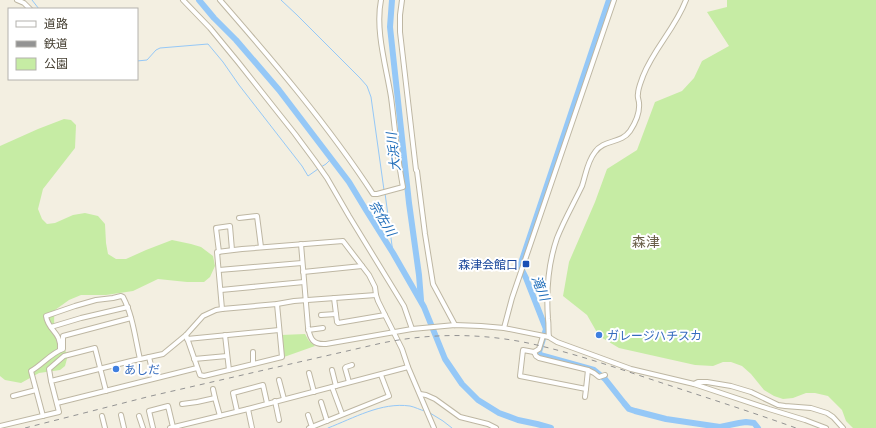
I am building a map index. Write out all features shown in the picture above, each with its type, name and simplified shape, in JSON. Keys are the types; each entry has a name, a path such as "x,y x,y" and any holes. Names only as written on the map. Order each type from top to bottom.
{"street":[{"path":"17,0 24,3 29,8"},
{"path":"183,0 210,28 238,62 295,134 327,178 404,306 412,328"},
{"path":"220,0 306,103 348,157 373,194 377,194 403,187 379,17 381,0"},
{"path":"402,0 400,32 416,170 419,180 425,234 433,284 456,325"},
{"path":"504,328 512,298 614,0"},
{"path":"549,337 547,284 552,259 558,238 582,184 587,165 591,157 601,146 621,139 630,131 638,117 639,103 637,94 643,76 654,53 673,26 686,0"},
{"path":"239,218 257,216 261,247"},
{"path":"222,309 217,252 219,252 216,228 230,226 232,250"},
{"path":"219,252 261,247 343,241 371,279 376,295 394,332 434,428"},
{"path":"301,244 308,330 312,340 316,343 320,344 352,340 412,328 445,327 456,325 504,328 549,337 557,342 631,369 694,384 826,428"},
{"path":"219,270 302,263"},
{"path":"303,272 362,266"},
{"path":"221,290 304,282"},
{"path":"51,382 163,354 186,337 202,316 222,309 294,301 376,295"},
{"path":"60,350 60,339 47,322 46,316 96,300 121,296 128,307 140,359"},
{"path":"334,298 338,323 385,315"},
{"path":"186,337 200,375 204,376 282,357 277,304"},
{"path":"51,327 128,307"},
{"path":"321,315 336,314"},
{"path":"43,416 31,371 40,366 54,353 63,349 63,336 131,318"},
{"path":"308,330 323,328"},
{"path":"186,337 279,330"},
{"path":"225,335 229,370"},
{"path":"543,336 539,349 534,352 523,350 520,376 586,390"},
{"path":"0,426 59,412 48,369 64,356 95,348 106,391"},
{"path":"253,352 253,364"},
{"path":"534,352 536,356 540,358 588,370 594,372 599,377 605,375"},
{"path":"194,359 227,356"},
{"path":"149,357 154,378"},
{"path":"349,382 345,368 352,365"},
{"path":"153,428 149,411 168,406 172,428 408,367"},
{"path":"57,403 197,368"},
{"path":"332,370 334,386 342,414"},
{"path":"585,397 588,370"},
{"path":"309,373 314,392"},
{"path":"308,415 311,427 389,396 381,374"},
{"path":"279,380 284,399"},
{"path":"694,384 698,382 720,384 742,389 778,405 818,410 832,417 843,428"},
{"path":"717,392 720,384"},
{"path":"237,411 233,393 263,386 267,403"},
{"path":"213,389 220,416"},
{"path":"13,396 36,390"},
{"path":"421,397 426,395 435,399 460,417 488,424 496,428"},
{"path":"182,404 215,398"},
{"path":"275,401 279,420"},
{"path":"321,402 327,420"},
{"path":"248,409 252,428"},
{"path":"121,415 124,428"},
{"path":"102,416 105,428"},
{"path":"139,416 143,428"}],"green space":[{"path":"727,0 876,0 876,428 853,428 846,421 842,410 828,396 815,393 806,393 793,398 783,399 774,396 764,390 751,374 742,366 731,362 723,362 713,366 695,365 619,348 599,336 587,315 563,296 569,262 595,202 607,169 637,150 655,102 682,91 694,78 702,61 729,46 707,12 727,7"},
{"path":"64,119 71,120 76,125 75,148 43,189 38,209 42,219 47,224 55,223 73,215 85,213 98,216 105,224 108,254 116,259 126,259 172,240 201,247 213,256 215,266 210,277 204,282 158,279 133,291 106,295 81,295 69,300 55,310 54,317 56,334 68,355 65,366 60,370 39,373 21,383 5,380 0,376 0,146"},
{"path":"305,334 309,341 315,346 284,357 281,335"}],"waterway":[{"path":"32,0 38,8"},
{"name":"奈佐川","path":"199,0 279,90 349,182 393,253 424,307 445,359 462,384 478,400 499,413 518,420 551,428"},
{"path":"281,0 367,86 371,97 384,190"},
{"name":"大浜川","path":"392,0 390,27 421,300"},
{"name":"滝川","path":"609,0 520,266 546,329 539,352 540,355 594,370 605,379 629,409 666,419 720,427 746,422 754,423 758,428"},
{"path":"138,61 147,60 156,50 160,48 208,44 302,166 308,176 318,169"},
{"path":"321,167 331,159"},
{"path":"385,193 393,253"},
{"path":"328,428 368,412 389,406 410,406 425,411"},
{"path":"430,413 452,428"}],"railway":[{"path":"25,428 151,396 382,343 402,339 443,336 504,339 545,347 619,369 796,428"}],"place":[{"name":"森津会館口","path":"526,264"},
{"name":"ガレージハチスカ","path":"599,335"},
{"name":"あしだ","path":"116,369"}],"district":[{"name":"森津","path":"646,242"}]}
